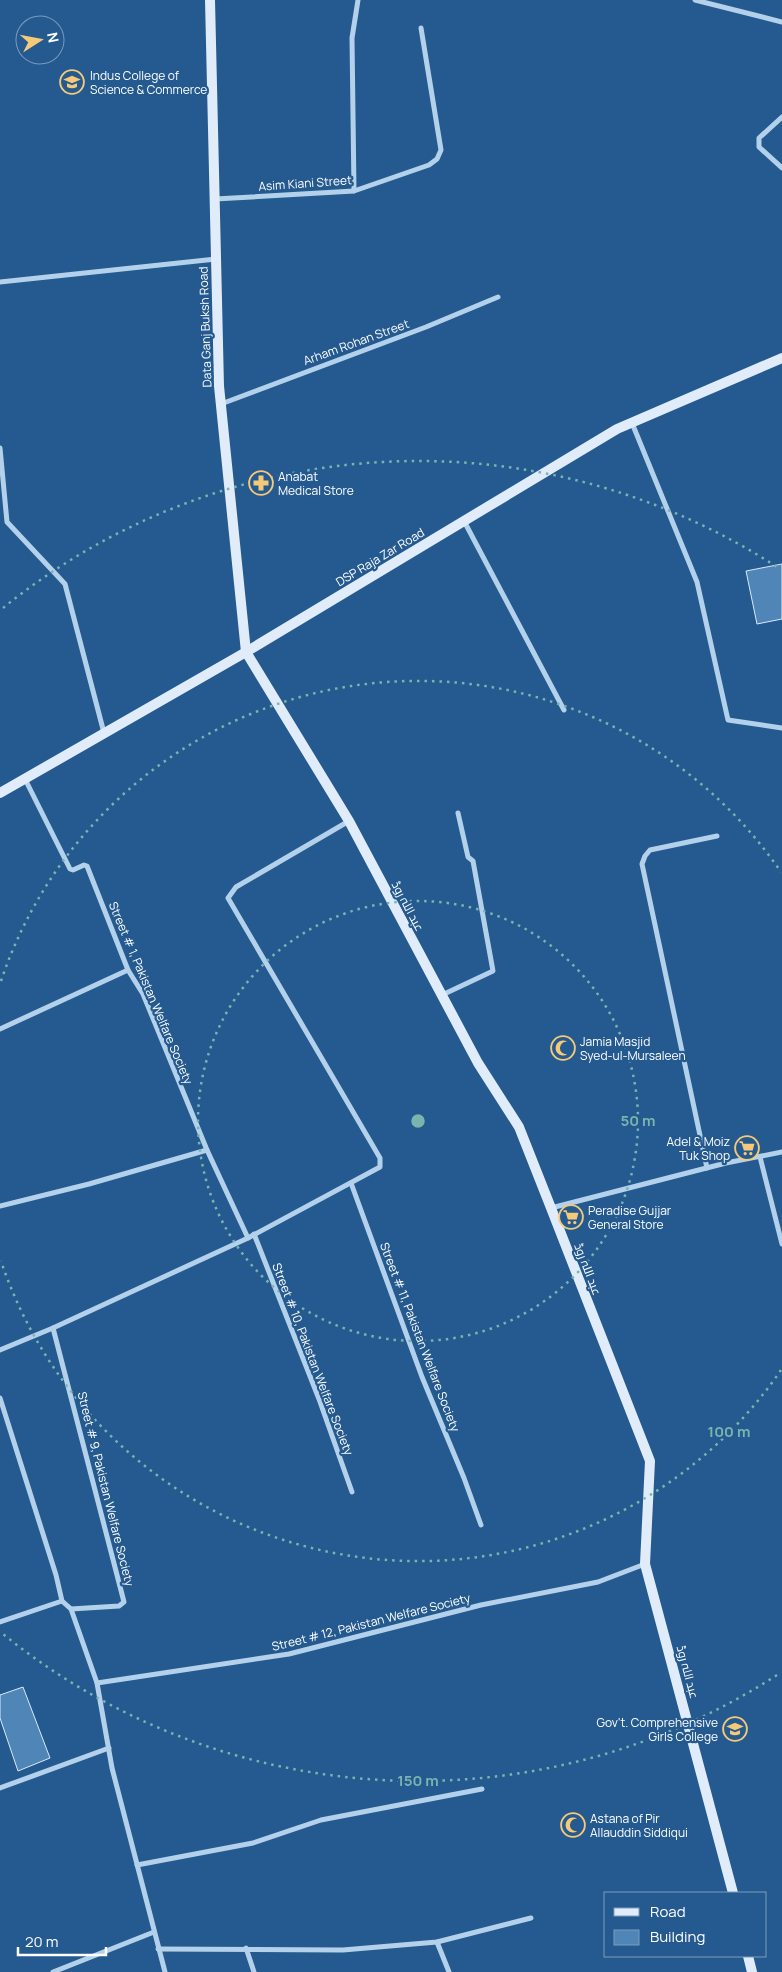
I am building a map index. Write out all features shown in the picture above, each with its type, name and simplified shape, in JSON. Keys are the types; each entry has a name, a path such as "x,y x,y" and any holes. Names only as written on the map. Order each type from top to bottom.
{"street":[{"name":"Data Ganj Buksh Road","path":"210,0 221,404 246,652"},
{"path":"354,191 352,38 358,0"},
{"path":"695,0 782,22"},
{"name":"Asim Kiani Street","path":"214,199 354,191 429,165 437,158 441,150 421,28"},
{"path":"782,117 759,138 757,143 782,168"},
{"path":"0,282 216,259"},
{"name":"Arham Rohan Street","path":"221,404 426,327 498,296"},
{"name":"DSP Raja Zar Road","path":"0,793 246,652 617,429 782,358"},
{"path":"632,422 697,582 728,720 782,728"},
{"path":"0,448 7,522 65,584 104,734"},
{"path":"464,521 564,710"},
{"name":"عبد اللہ روڈ","path":"246,652 349,821 478,1063 519,1127 551,1208 650,1461 646,1564 733,1892"},
{"name":"Street # 1, Pakistan Welfare Society","path":"25,779 70,869 73,870 84,865 87,866 128,970 142,994 207,1150 248,1238"},
{"path":"442,996 493,971 473,860 468,858 458,813"},
{"path":"0,1350 53,1328 248,1238 380,1167 380,1158 228,898 236,887 349,821"},
{"path":"707,1168 642,864 644,856 650,850 717,836"},
{"path":"0,1029 128,970"},
{"path":"0,1206 207,1150"},
{"path":"551,1208 707,1168 782,1152"},
{"path":"760,1157 782,1244"},
{"name":"Street # 11, Pakistan Welfare Society","path":"351,1183 422,1377 464,1478 481,1525"},
{"name":"Street # 10, Pakistan Welfare Society","path":"254,1234 319,1399 352,1492"},
{"name":"Street # 9, Pakistan Welfare Society","path":"53,1328 124,1602 119,1606 71,1610"},
{"path":"0,1398 56,1575 62,1601 71,1610 97,1683 108,1748 165,1972"},
{"name":"Street # 12, Pakistan Welfare Society","path":"97,1683 289,1654 481,1605 598,1582 646,1564"},
{"path":"0,1622 62,1601"},
{"path":"0,1788 108,1748"},
{"path":"137,1865 254,1843 321,1820 482,1789"},
{"path":"158,1949 343,1950 437,1942 530,1918"},
{"path":"53,1972 154,1932"},
{"path":"437,1942 449,1972"},
{"path":"246,1948 254,1972"},
{"path":"748,1957 752,1972"}],"building":[{"path":"782,564 782,619 757,624 746,571"},
{"path":"23,1687 50,1758 18,1771 0,1718 0,1695"}],"place":[{"name":"Indus College of Science & Commerce","path":"72,82"},
{"name":"Anabat Medical Store","path":"261,483"},
{"name":"Jamia Masjid Syed-ul-Mursaleen","path":"563,1048"},
{"name":"Adel & Moiz Tuk Shop","path":"747,1148"},
{"name":"Peradise Gujjar General Store","path":"571,1217"},
{"name":"Gov't. Comprehensive Girls College","path":"735,1729"},
{"name":"Astana of Pir Allauddin Siddiqui","path":"573,1825"}]}
